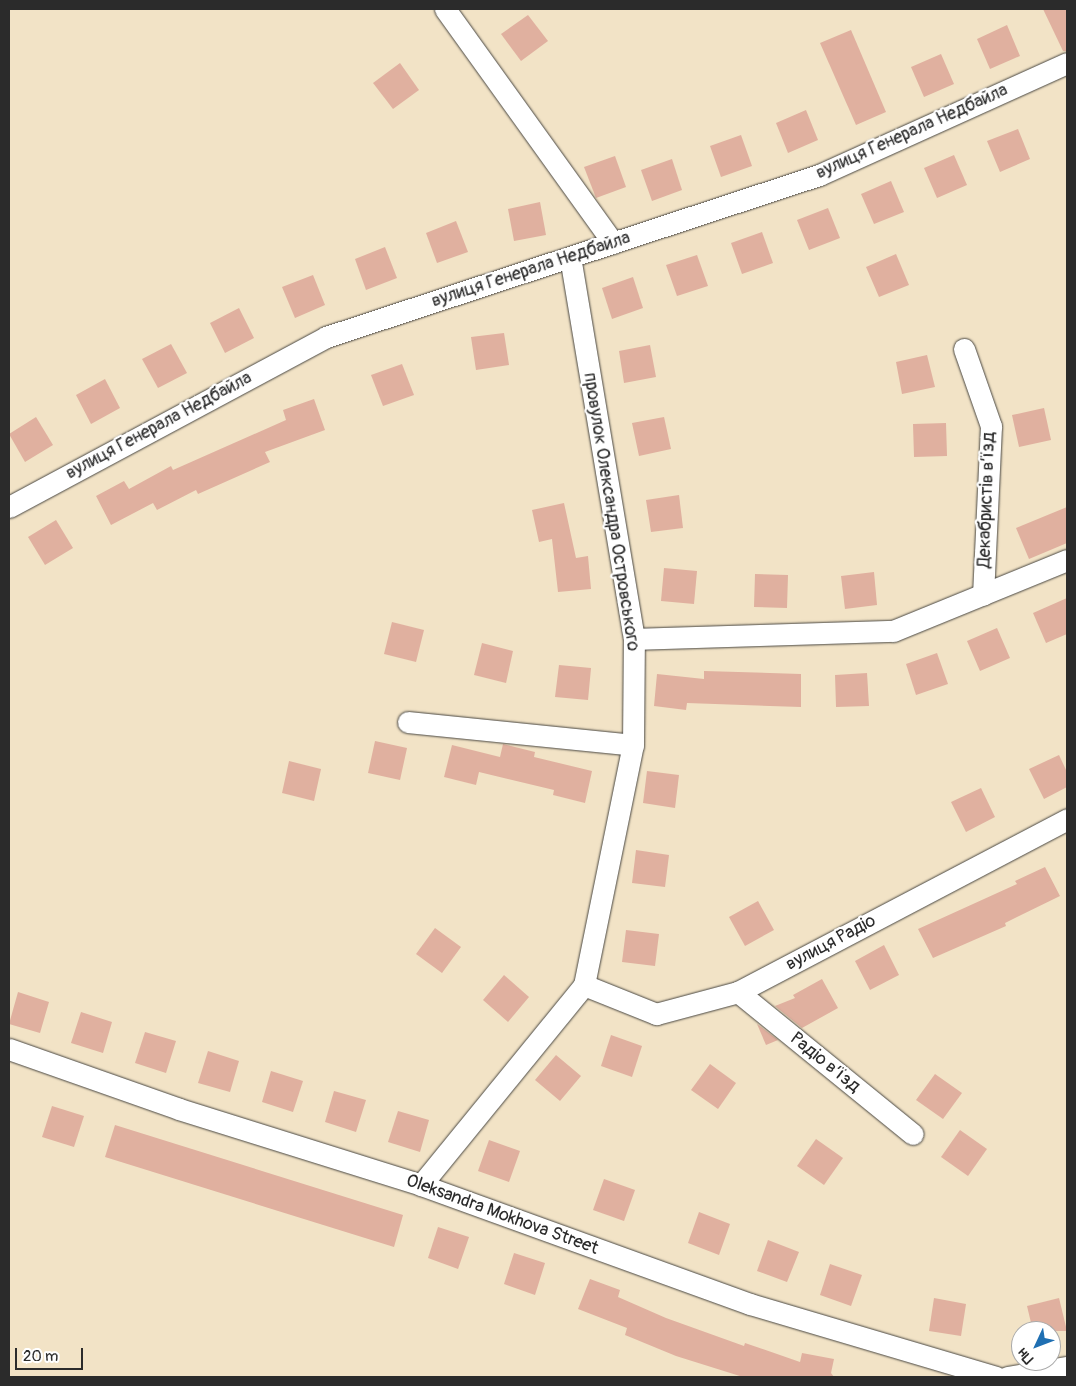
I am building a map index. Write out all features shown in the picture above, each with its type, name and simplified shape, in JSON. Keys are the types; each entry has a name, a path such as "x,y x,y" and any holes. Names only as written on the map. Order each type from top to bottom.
{"street":[{"path":"445,9 613,243"},
{"name":"вулиця Генерала Недбайла","path":"9,507 326,337 819,175 1067,63"},
{"name":"провулок Олександра Островського","path":"421,1185 584,985 633,745 634,639 570,257"},
{"name":"Декабристів в’їзд","path":"964,349 991,426 983,595"},
{"path":"634,639 894,631 1067,560"},
{"path":"408,722 633,745"},
{"name":"вулиця Радіо","path":"584,985 656,1014 738,992 1067,819"},
{"name":"Радіо в’їзд","path":"738,992 913,1134"},
{"name":"Oleksandra Mokhova Street","path":"9,1049 179,1110 421,1185 750,1304 996,1377"},
{"path":"1007,1377 1067,1367"}],"building":[{"path":"1043,9 1067,9 1067,51 1063,51"},
{"path":"528,15 548,41 521,61 501,34"},
{"path":"1007,25 1020,56 990,69 977,39"},
{"path":"851,30 886,112 856,125 820,43"},
{"path":"941,54 954,84 924,97 911,67"},
{"path":"400,63 419,90 393,109 373,83"},
{"path":"806,110 818,140 788,153 776,123"},
{"path":"1018,129 1030,159 1000,172 987,141"},
{"path":"741,135 752,166 721,177 710,146"},
{"path":"954,155 967,185 937,198 924,168"},
{"path":"615,156 626,187 596,198 584,167"},
{"path":"672,159 682,190 652,201 641,170"},
{"path":"891,181 904,212 874,224 861,194"},
{"path":"540,202 546,235 514,241 508,209"},
{"path":"828,208 840,238 809,250 797,220"},
{"path":"456,221 468,252 437,263 426,233"},
{"path":"762,232 773,263 742,274 731,243"},
{"path":"385,247 397,278 366,290 355,259"},
{"path":"896,254 909,285 879,297 866,267"},
{"path":"697,255 708,286 677,296 666,265"},
{"path":"313,275 325,305 295,318 282,287"},
{"path":"633,277 643,308 612,319 602,288"},
{"path":"239,308 254,338 225,353 210,323"},
{"path":"504,333 509,365 476,370 471,337"},
{"path":"171,344 187,373 158,388 142,359"},
{"path":"650,345 656,377 624,383 619,351"},
{"path":"927,355 935,387 902,394 896,362"},
{"path":"402,364 414,395 383,406 371,375"},
{"path":"105,379 120,408 91,424 76,395"},
{"path":"314,399 325,430 265,452 270,462 198,494 196,490 157,510 153,503 111,525 96,496 124,481 129,489 171,466 173,470 286,420 283,410"},
{"path":"1044,408 1051,440 1019,447 1012,415"},
{"path":"36,417 53,445 25,462 9,434"},
{"path":"664,417 671,449 639,456 632,423"},
{"path":"946,423 947,456 914,457 913,424"},
{"path":"679,495 683,528 651,532 646,500"},
{"path":"564,503 576,558 588,556 591,589 558,592 552,539 539,542 532,510"},
{"path":"1067,507 1067,543 1029,559 1016,528"},
{"path":"56,520 73,548 45,565 28,537"},
{"path":"664,568 697,571 694,604 661,601"},
{"path":"874,572 877,605 845,609 841,576"},
{"path":"755,574 788,575 787,608 754,607"},
{"path":"1067,598 1067,634 1046,643 1033,613"},
{"path":"392,622 424,630 416,662 384,654"},
{"path":"997,628 1010,658 980,671 967,641"},
{"path":"482,643 513,651 506,683 474,675"},
{"path":"937,653 948,684 916,695 906,664"},
{"path":"559,665 591,668 588,700 555,697"},
{"path":"704,671 801,674 801,707 687,703 686,710 654,706 657,674 704,679"},
{"path":"867,673 869,706 836,707 835,675"},
{"path":"375,741 407,748 400,780 368,773"},
{"path":"503,744 535,752 534,757 592,771 585,803 553,795 554,790 479,772 476,785 444,777 452,745 500,757"},
{"path":"1059,755 1067,772 1067,787 1044,799 1029,769"},
{"path":"289,761 321,769 314,801 282,793"},
{"path":"647,771 679,775 675,808 643,803"},
{"path":"981,788 995,817 966,832 951,802"},
{"path":"636,850 669,855 665,887 632,883"},
{"path":"1045,867 1060,896 1005,923 1006,926 933,958 918,929 1017,884 1015,881"},
{"path":"758,901 774,930 745,946 729,917"},
{"path":"435,928 461,947 442,973 416,954"},
{"path":"626,930 659,934 655,966 622,962"},
{"path":"884,945 899,975 870,990 855,961"},
{"path":"504,975 529,997 508,1022 483,1000"},
{"path":"822,979 838,1008 802,1028 775,1006 795,998 793,995"},
{"path":"18,992 49,1002 40,1033 9,1024"},
{"path":"81,1012 112,1022 103,1053 71,1043"},
{"path":"757,1024 778,1040 766,1045"},
{"path":"145,1032 176,1041 166,1073 135,1063"},
{"path":"611,1035 642,1046 632,1077 601,1066"},
{"path":"208,1051 239,1061 230,1092 198,1083"},
{"path":"556,1055 581,1076 560,1101 535,1080"},
{"path":"710,1064 736,1083 718,1109 691,1090"},
{"path":"271,1071 303,1081 293,1112 262,1102"},
{"path":"935,1074 962,1093 943,1119 916,1100"},
{"path":"334,1091 366,1100 356,1132 325,1122"},
{"path":"52,1106 84,1116 74,1147 42,1137"},
{"path":"398,1111 429,1120 420,1152 388,1142"},
{"path":"115,1125 403,1215 394,1247 105,1157"},
{"path":"960,1130 987,1149 968,1176 941,1157"},
{"path":"816,1139 843,1158 824,1185 797,1166"},
{"path":"489,1140 520,1151 509,1182 478,1171"},
{"path":"604,1179 635,1190 624,1221 593,1210"},
{"path":"699,1212 730,1224 719,1255 688,1243"},
{"path":"438,1227 469,1237 458,1269 428,1258"},
{"path":"768,1240 799,1252 787,1282 757,1271"},
{"path":"514,1253 545,1263 535,1295 504,1284"},
{"path":"830,1264 862,1275 851,1306 820,1295"},
{"path":"590,1279 620,1290 618,1297 666,1318 744,1346 745,1343 800,1362 802,1353 834,1359 831,1373 834,1377 743,1377 676,1356 625,1335 627,1328 578,1309"},
{"path":"934,1298 966,1304 961,1336 929,1331"},
{"path":"1059,1298 1067,1331 1061,1331 1061,1321 1031,1321 1027,1306"}]}
